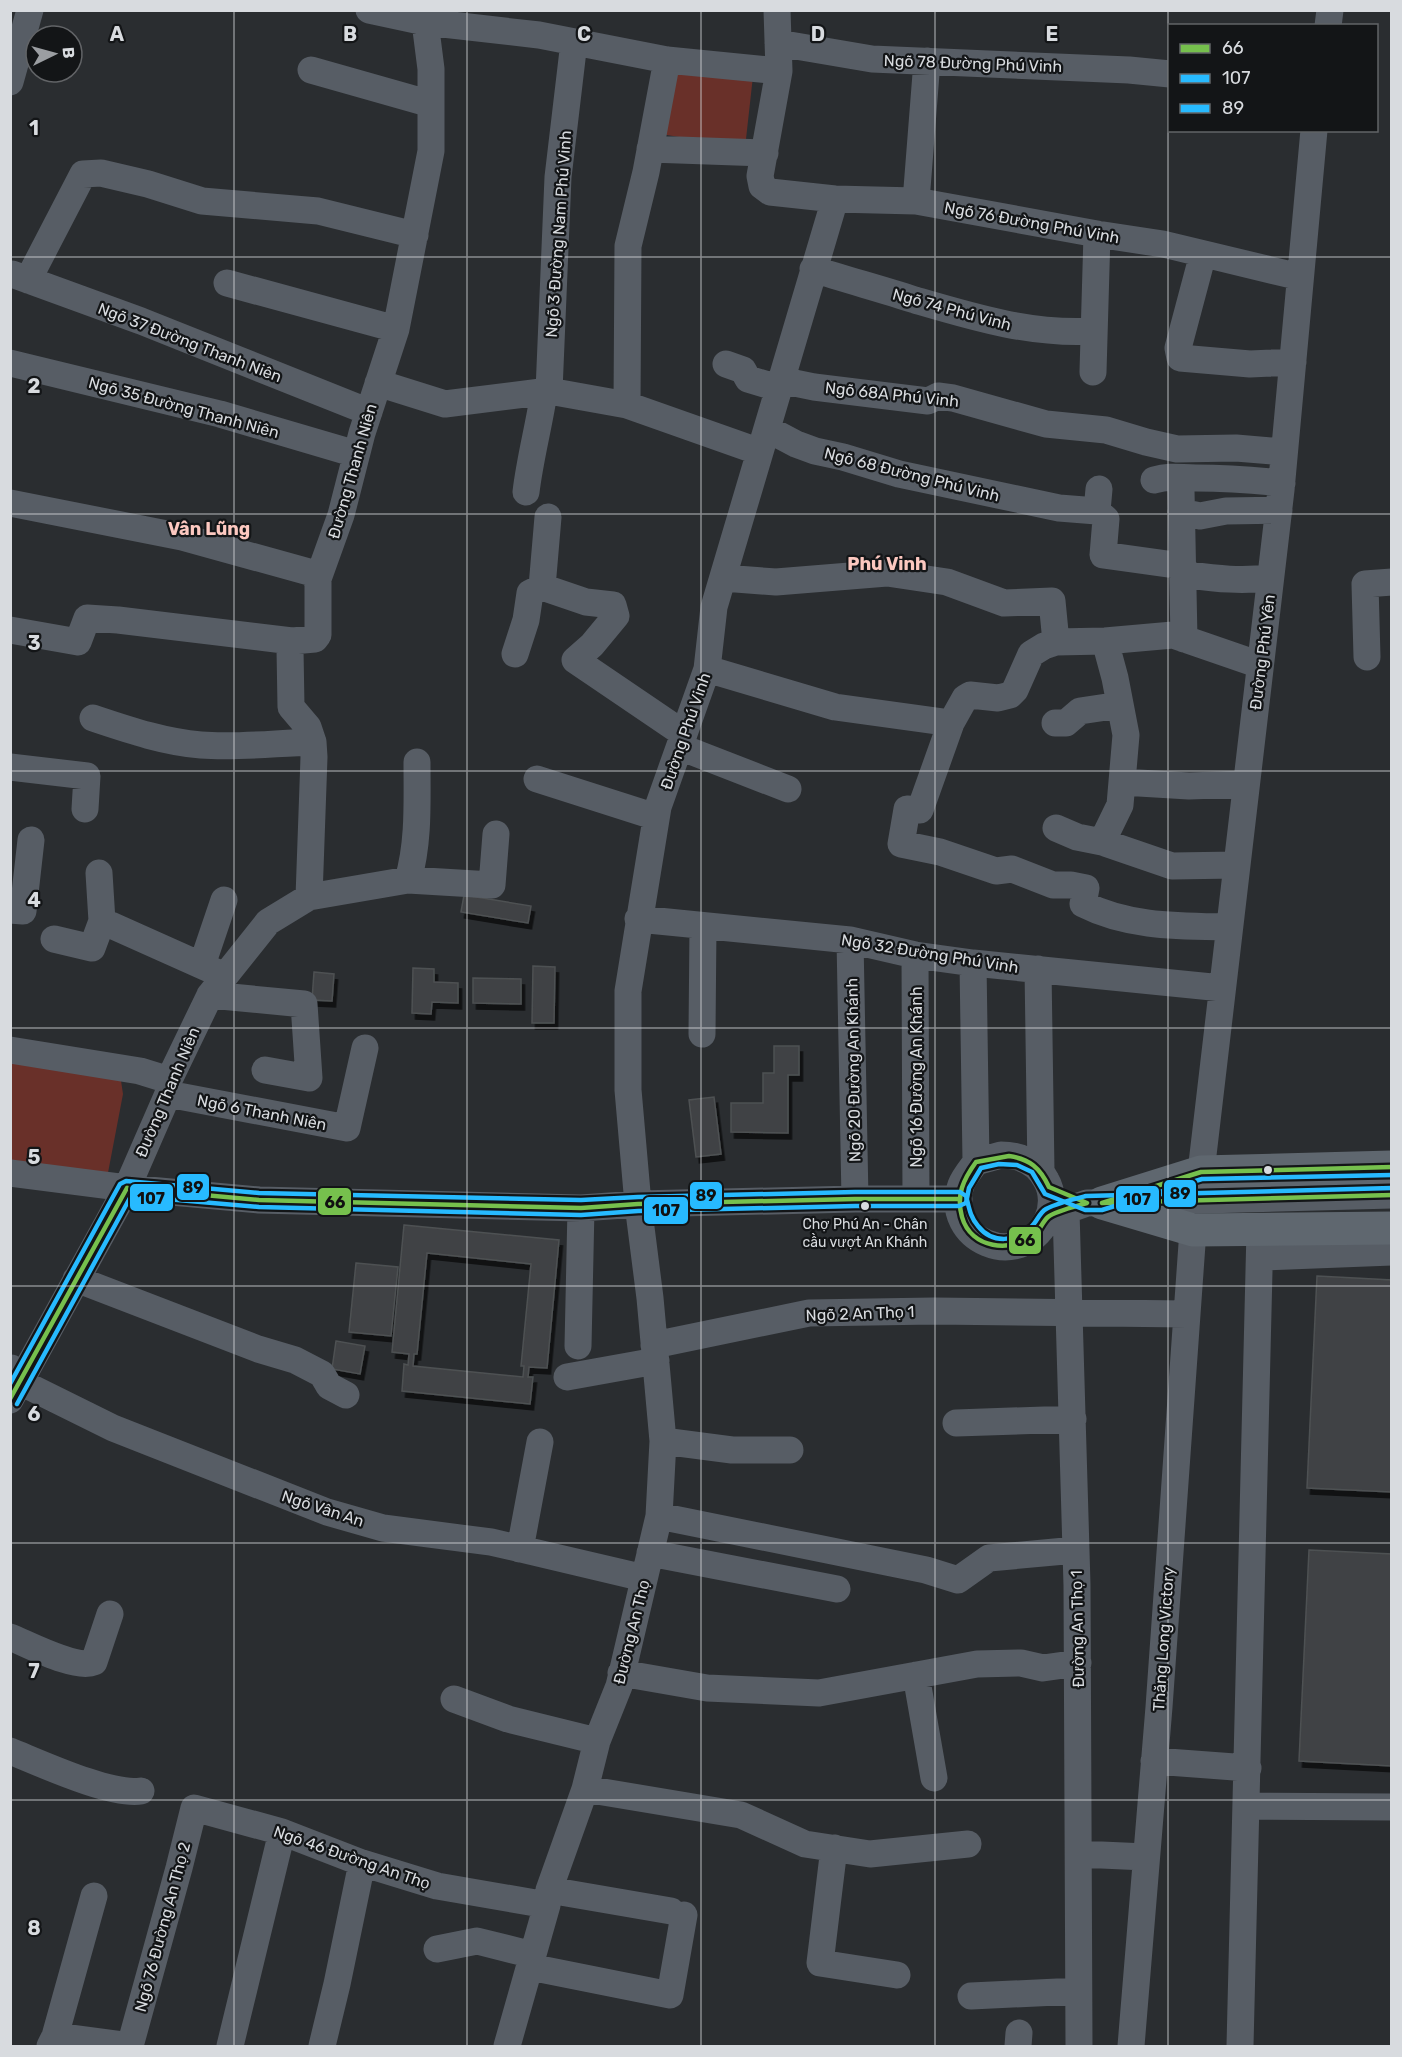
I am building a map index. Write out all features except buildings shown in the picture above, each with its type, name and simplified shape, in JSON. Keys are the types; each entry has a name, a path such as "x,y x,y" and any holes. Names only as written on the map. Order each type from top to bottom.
{"main road":[{"path":"1076,1208 1201,1172 1392,1167"},
{"path":"1076,1208 1260,1244 1392,1228"}],"street":[{"path":"10,82 30,10"},
{"path":"369,10 426,16 667,60 779,72"},
{"path":"650,149 765,153 779,72 777,10"},
{"name":"Đường Thanh Niên","path":"292,641 315,639 318,634 318,579 341,515 356,454 396,328 431,151 431,69 426,16"},
{"name":"Ngõ 3 Đường Nam Phú Vinh","path":"526,492 531,451 546,392 558,177 574,42"},
{"name":"Ngõ 78 Đường Phú Vinh","path":"778,43 872,59 1129,70 1168,74"},
{"path":"627,405 628,246 667,60"},
{"path":"916,201 927,61"},
{"path":"311,70 431,104"},
{"name":"Đường Phú Yên","path":"1201,1172 1282,483 1314,132"},
{"name":"Ngõ 76 Đường Phú Vinh","path":"765,153 760,176 762,186 770,192 835,199 916,201 1163,244 1300,277"},
{"path":"19,277 83,174 101,173 148,184 202,201 318,211 415,235"},
{"name":"Đường Phú Vinh","path":"638,1204 628,1090 627,991 658,807 707,669 714,607 835,199"},
{"path":"1093,372 1097,234"},
{"path":"1203,254 1179,342 1180,358 1250,364 1293,363"},
{"name":"Ngõ 74 Phú Vinh","path":"813,269 980,318 1032,330 1071,333 1094,331"},
{"name":"Ngõ 37 Đường Thanh Niên","path":"19,277 141,321 369,412"},
{"path":"227,283 396,328"},
{"name":"Ngõ 35 Đường Thanh Niên","path":"10,363 220,414 356,454"},
{"name":"Ngõ 68A Phú Vinh","path":"726,364 743,370 748,379 928,401 938,396 953,398 1046,424 1106,430 1178,449 1236,448 1284,452"},
{"name":"Ngõ 68 Đường Phú Vinh","path":"378,383 445,404 546,392 627,405 762,443 779,435 815,451 843,456 910,477 1059,508 1098,500 1106,519 1103,555 1182,566"},
{"path":"1154,480 1171,476 1224,477 1282,483"},
{"path":"1184,639 1181,501 1200,516 1226,511 1279,510"},
{"path":"10,503 182,537 309,572 318,579"},
{"path":"542,587 548,517"},
{"path":"1182,566 1189,574 1212,578 1242,581 1270,578"},
{"path":"723,578 776,582 887,573 947,582 1004,603 1052,601 1056,642"},
{"path":"1367,657 1365,584 1392,582"},
{"path":"516,654 526,620 530,593 542,587 586,603 613,605 616,616 592,645 575,660 682,741 788,789"},
{"path":"10,630 78,642 87,618 292,641 289,659 291,707 308,727 313,741 309,897"},
{"path":"1229,927 1170,925 1115,916 1083,904 1086,888 1053,885 1012,869 996,871 940,852 901,844 907,808 920,810 951,723 965,698 970,695 998,698 1010,695 1015,690 1030,654 1044,645 1056,642 1105,641 1173,635 1260,665"},
{"path":"1102,842 1120,805 1126,735 1105,641"},
{"path":"707,669 836,708 951,723"},
{"path":"1055,723 1066,723 1080,711 1120,705"},
{"path":"93,718 139,734 201,745 230,746 313,741"},
{"path":"408,880 415,848 417,762"},
{"path":"10,767 87,776 85,809"},
{"path":"537,779 657,817"},
{"path":"1122,782 1189,786 1246,784"},
{"path":"1056,828 1077,837 1102,842 1172,866 1236,865"},
{"name":"Đường Thanh Niên","path":"14,1383 127,1188 212,979 268,922 309,897 408,880 492,885 496,834"},
{"path":"10,910 22,911 32,840"},
{"path":"54,939 92,948 102,921 99,873"},
{"path":"212,979 224,900"},
{"name":"Ngõ 32 Đường Phú Vinh","path":"638,919 850,940 915,954 973,963 1222,988"},
{"path":"102,921 212,979 304,1004 309,1078 265,1070"},
{"path":"702,1034 704,926"},
{"name":"Ngõ 20 Đường An Khánh","path":"850,940 855,1199"},
{"name":"Ngõ 16 Đường An Khánh","path":"915,954 916,1199"},
{"path":"973,963 976,1162 962,1185 959,1199 963,1219 973,1235 984,1243 1010,1248 1023,1245 1076,1208 1392,1195"},
{"name":"Đường An Thọ 1","path":"1038,969 1045,1180 1052,1203 1076,1208 1069,1312 1078,1663 1079,2046"},
{"name":"Ngõ 6 Thanh Niên","path":"169,1087 347,1128 365,1048"},
{"path":"10,1050 141,1071 169,1087"},
{"path":"976,1162 1001,1155 1012,1155 1033,1164 1045,1180 1076,1208"},
{"path":"10,1173 127,1188 259,1200 581,1208 638,1204 959,1199"},
{"name":"Đường An Thọ","path":"507,2046 548,1898 585,1789 597,1742 618,1686 658,1516 663,1441 638,1204"},
{"path":"578,1346 581,1208"},
{"name":"Thăng Long Victory","path":"1131,2046 1193,1230"},
{"path":"1240,2046 1260,1244 1392,1252"},
{"path":"76,1279 258,1349 295,1360 322,1374 329,1386 346,1395"},
{"name":"Ngõ 2 An Thọ 1","path":"567,1377 809,1313 883,1311 1187,1314"},
{"name":"Ngõ Vân An","path":"14,1383 113,1428 327,1512 383,1528 491,1542 520,1549 837,1589"},
{"path":"956,1423 1073,1419"},
{"path":"663,1441 732,1450 790,1450"},
{"path":"520,1549 540,1442"},
{"path":"658,1516 926,1570 958,1580 989,1558 1076,1550"},
{"path":"10,1638 64,1659 88,1664 94,1662 111,1614"},
{"path":"621,1673 707,1688 819,1693 977,1664 1021,1663 1043,1668 1078,1663"},
{"path":"916,1675 934,1778"},
{"path":"454,1699 508,1719 597,1742"},
{"path":"10,1751 122,1792 141,1791"},
{"path":"1154,1761 1248,1768"},
{"path":"585,1789 741,1815 805,1844 870,1854 968,1844"},
{"path":"1247,1806 1392,1807"},
{"name":"Ngõ 46 Đường An Thọ","path":"194,1808 282,1832 362,1863 437,1886 678,1913 670,1995 531,1960"},
{"name":"Ngõ 76 Đường An Thọ 2","path":"130,2046 194,1808"},
{"path":"230,2046 282,1832"},
{"path":"834,1848 820,1963 897,1975"},
{"path":"1079,1854 1146,1857"},
{"path":"322,2046 362,1863"},
{"path":"94,1896 53,2041 130,2046"},
{"path":"437,1949 477,1941 531,1960"},
{"path":"971,1996 1078,1991"}],"shaded area":[{"path":"670,65 753,76 745,148 655,133"},
{"path":"10,1051 120,1074 123,1094 107,1178 11,1167"}],"transit line":[{"name":"66","path":"1009,1156 1023,1159 1033,1165 1049,1187 1087,1203 1051,1215 1036,1233 1025,1241 1003,1246 983,1242 967,1228 962,1217 960,1209 962,1188 976,1162 1009,1156"},
{"name":"107","path":"17,1404 131,1196 259,1207 581,1215 638,1211 959,1206 966,1203 969,1188 981,1168 999,1164 1017,1165 1032,1172 1045,1194 1085,1210 1102,1210 1202,1179 1392,1175"},
{"name":"66","path":"1102,1203 1201,1172 1392,1167"},
{"name":"89","path":"10,1384 120,1184 126,1181 259,1193 581,1200 855,1192 960,1192 966,1196 975,1223 990,1236 1004,1239 1025,1232 1046,1209 1086,1196 1392,1188"},
{"name":"66","path":"127,1188 259,1200 581,1208 638,1204 959,1199"},
{"name":"66","path":"10,1399 127,1188"},
{"name":"66","path":"1102,1203 1392,1195"}],"place":[{"name":"Chợ Phú An - Chân cầu vượt An Khánh","path":"865,1206"}],"district":[{"name":"Vân Lũng","path":"209,529"},
{"name":"Phú Vinh","path":"887,564"}]}
